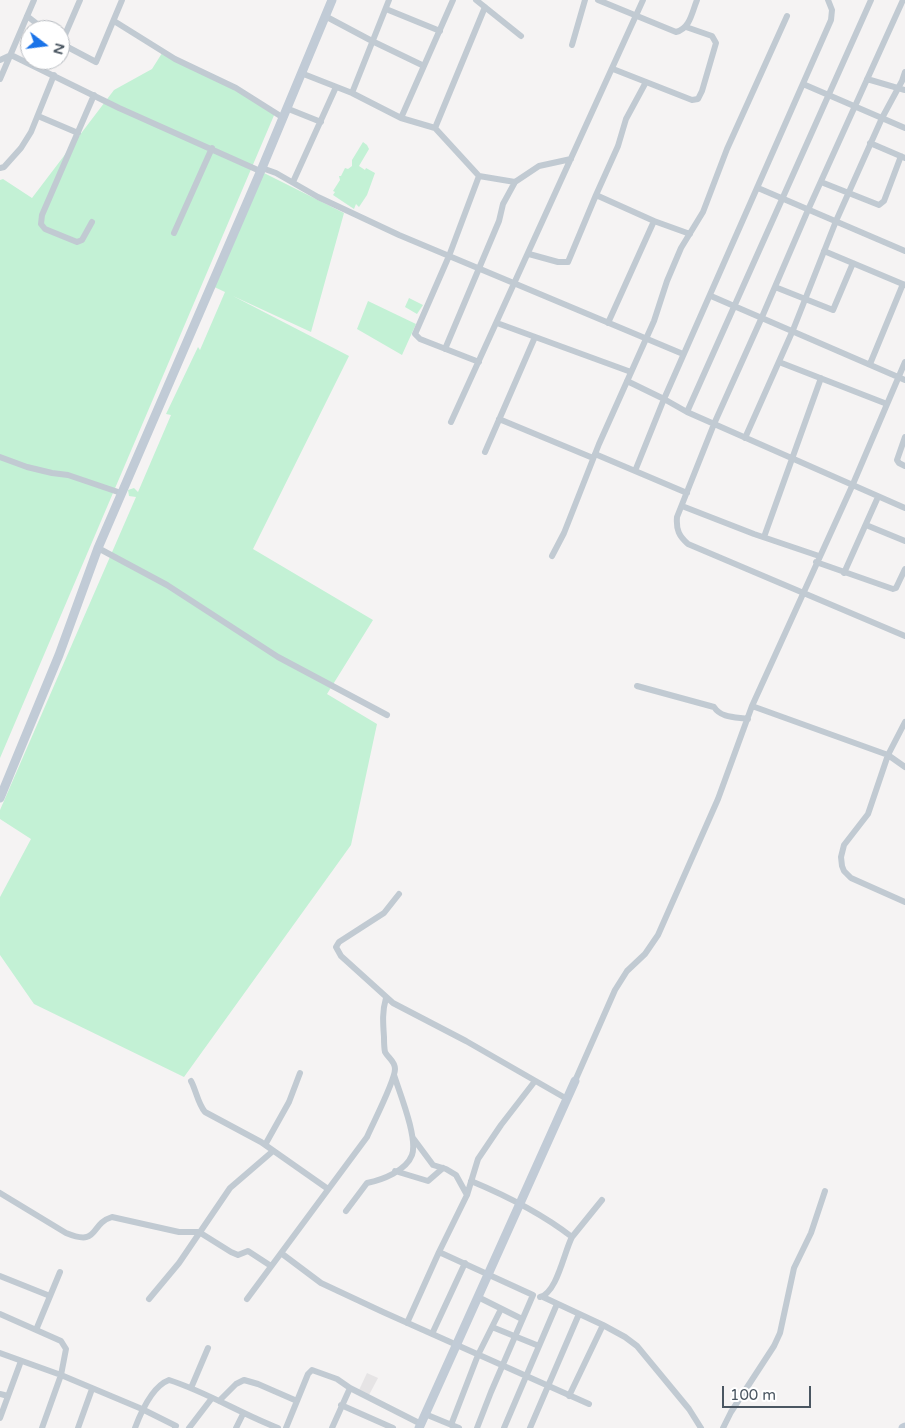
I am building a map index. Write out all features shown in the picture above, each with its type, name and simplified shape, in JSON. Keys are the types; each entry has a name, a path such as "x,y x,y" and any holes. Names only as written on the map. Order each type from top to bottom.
{"street":[{"path":"0,78 34,0"},
{"path":"70,22 80,0"},
{"path":"70,49 96,62 122,0"},
{"path":"0,798 59,655 98,548 332,0"},
{"path":"352,93 389,0"},
{"path":"401,118 453,0"},
{"path":"476,0 522,36"},
{"path":"572,45 585,0"},
{"path":"598,0 670,31 682,31 686,27 697,0"},
{"path":"451,422 643,0"},
{"path":"635,471 683,354 711,296 831,20 832,10 828,0"},
{"path":"687,412 871,0"},
{"path":"903,0 820,182 714,424 677,517 676,528 680,537 688,544 905,636"},
{"path":"435,128 484,7"},
{"path":"386,9 440,31"},
{"path":"27,16 32,20"},
{"path":"325,16 424,66"},
{"path":"552,556 564,533 594,456 646,338 681,248 703,212 727,148 787,16"},
{"path":"114,21 175,58 284,112 321,122"},
{"path":"613,69 692,100 698,99 716,43 712,36 686,27"},
{"path":"0,60 11,56 156,124 261,169 276,173 318,197 374,224 683,354"},
{"path":"745,438 793,330 836,221 870,143 905,72"},
{"path":"301,73 352,93 401,118 435,128 479,176 515,182"},
{"path":"0,168 4,167 21,148 38,116 54,75"},
{"path":"867,79 905,90"},
{"path":"529,254 558,262 568,262 615,152 626,118 646,82"},
{"path":"803,84 905,128"},
{"path":"293,182 336,87"},
{"path":"92,222 82,240 77,242 45,229 41,224 42,215 94,95"},
{"path":"38,116 78,133"},
{"path":"820,182 881,204 903,157 870,143"},
{"path":"174,233 212,148"},
{"path":"445,349 499,221 504,204 515,182 539,166 570,159"},
{"path":"479,176 449,256 415,332 420,339 479,362"},
{"path":"758,188 905,251"},
{"path":"596,195 654,221 690,234"},
{"path":"608,323 654,221"},
{"path":"824,251 904,285 870,364"},
{"path":"775,287 805,300 834,309 853,263"},
{"path":"711,296 902,378"},
{"path":"496,323 631,372"},
{"path":"485,452 535,337"},
{"path":"779,362 887,404"},
{"path":"286,1428 308,1374 312,1370 337,1378 350,1388 420,1426 615,990 627,971 645,954 658,935 718,799 752,706 853,484 887,404 902,378 905,362"},
{"path":"764,537 821,378"},
{"path":"627,381 687,412 905,508"},
{"path":"499,419 687,493"},
{"path":"905,437 898,460 899,463 905,466"},
{"path":"0,457 26,467 68,475 122,493"},
{"path":"844,573 878,497"},
{"path":"682,506 818,559 844,573 894,589 905,569"},
{"path":"866,525 905,541"},
{"path":"98,548 167,585 278,657 387,716"},
{"path":"637,686 714,707 718,713 724,716 748,719"},
{"path":"752,706 888,755 905,767"},
{"path":"905,722 888,755 868,814 844,845 841,857 844,871 851,878 905,902"},
{"path":"399,894 384,913 339,942 336,947 341,956 386,998 400,1008 466,1041 567,1099"},
{"path":"346,1211 367,1183 382,1180 406,1165 412,1155 413,1138 394,1074 394,1064 386,1054 382,1020 386,998"},
{"path":"265,1145 289,1102 300,1072"},
{"path":"247,1299 367,1137 394,1074"},
{"path":"191,1080 204,1112 273,1150 295,1168 328,1190"},
{"path":"407,1323 467,1195 478,1159 535,1081"},
{"path":"413,1138 433,1165 444,1168 456,1175 467,1195"},
{"path":"149,1299 179,1262 230,1188 273,1150"},
{"path":"396,1171 428,1181 444,1168"},
{"path":"471,1181 520,1203 558,1226 572,1237"},
{"path":"723,1428 731,1412 774,1346 780,1333 794,1268 811,1233 825,1191"},
{"path":"0,1194 66,1233 78,1237 86,1238 91,1236 103,1222 112,1217 179,1232 199,1232 238,1255 248,1251 271,1266"},
{"path":"543,1297 557,1276 566,1248 572,1237 602,1200"},
{"path":"439,1252 532,1295 543,1297 625,1337 637,1346 689,1409 701,1428"},
{"path":"281,1253 321,1283 456,1346 589,1404"},
{"path":"432,1334 465,1263"},
{"path":"36,1330 60,1272"},
{"path":"0,1276 50,1296"},
{"path":"477,1428 532,1295"},
{"path":"478,1297 522,1319"},
{"path":"504,1428 557,1304"},
{"path":"451,1425 478,1354 501,1309"},
{"path":"0,1314 61,1341 66,1349 61,1376 42,1428"},
{"path":"530,1428 579,1314"},
{"path":"569,1396 603,1325"},
{"path":"492,1327 539,1346"},
{"path":"191,1388 208,1348"},
{"path":"0,1353 92,1388 142,1409 178,1427"},
{"path":"0,1418 21,1361"},
{"path":"135,1428 142,1409 162,1383 169,1380 191,1388 243,1414 278,1428"},
{"path":"189,1428 216,1400 244,1380 297,1400"},
{"path":"81,1427 92,1388"},
{"path":"332,1428 350,1388"},
{"path":"0,1394 8,1396"},
{"path":"342,1405 393,1428"},
{"path":"236,1428 243,1414"},
{"path":"425,1414 459,1428"}],"shaded area":[{"path":"367,1373 378,1378 369,1395 359,1390"}],"green space":[{"path":"164,50 275,113 0,758 0,180 3,179 32,198 114,90 152,69"},
{"path":"363,142 369,149 359,166 375,173 367,195 359,207 356,204 354,209 333,195 335,192 333,191 340,180 339,176 341,176 345,168 348,169 352,166 352,160"},
{"path":"264,173 344,213 311,332 233,296 349,356 253,549 373,620 327,694 377,724 351,845 184,1077 34,1004 0,955 0,897 31,839 0,819 0,810 136,497 129,496 128,490 134,488 138,492 171,415 166,414 198,347 200,350 225,292 210,285"},
{"path":"409,298 423,305 417,314 405,307"},
{"path":"368,301 416,324 402,355 357,329"}]}
